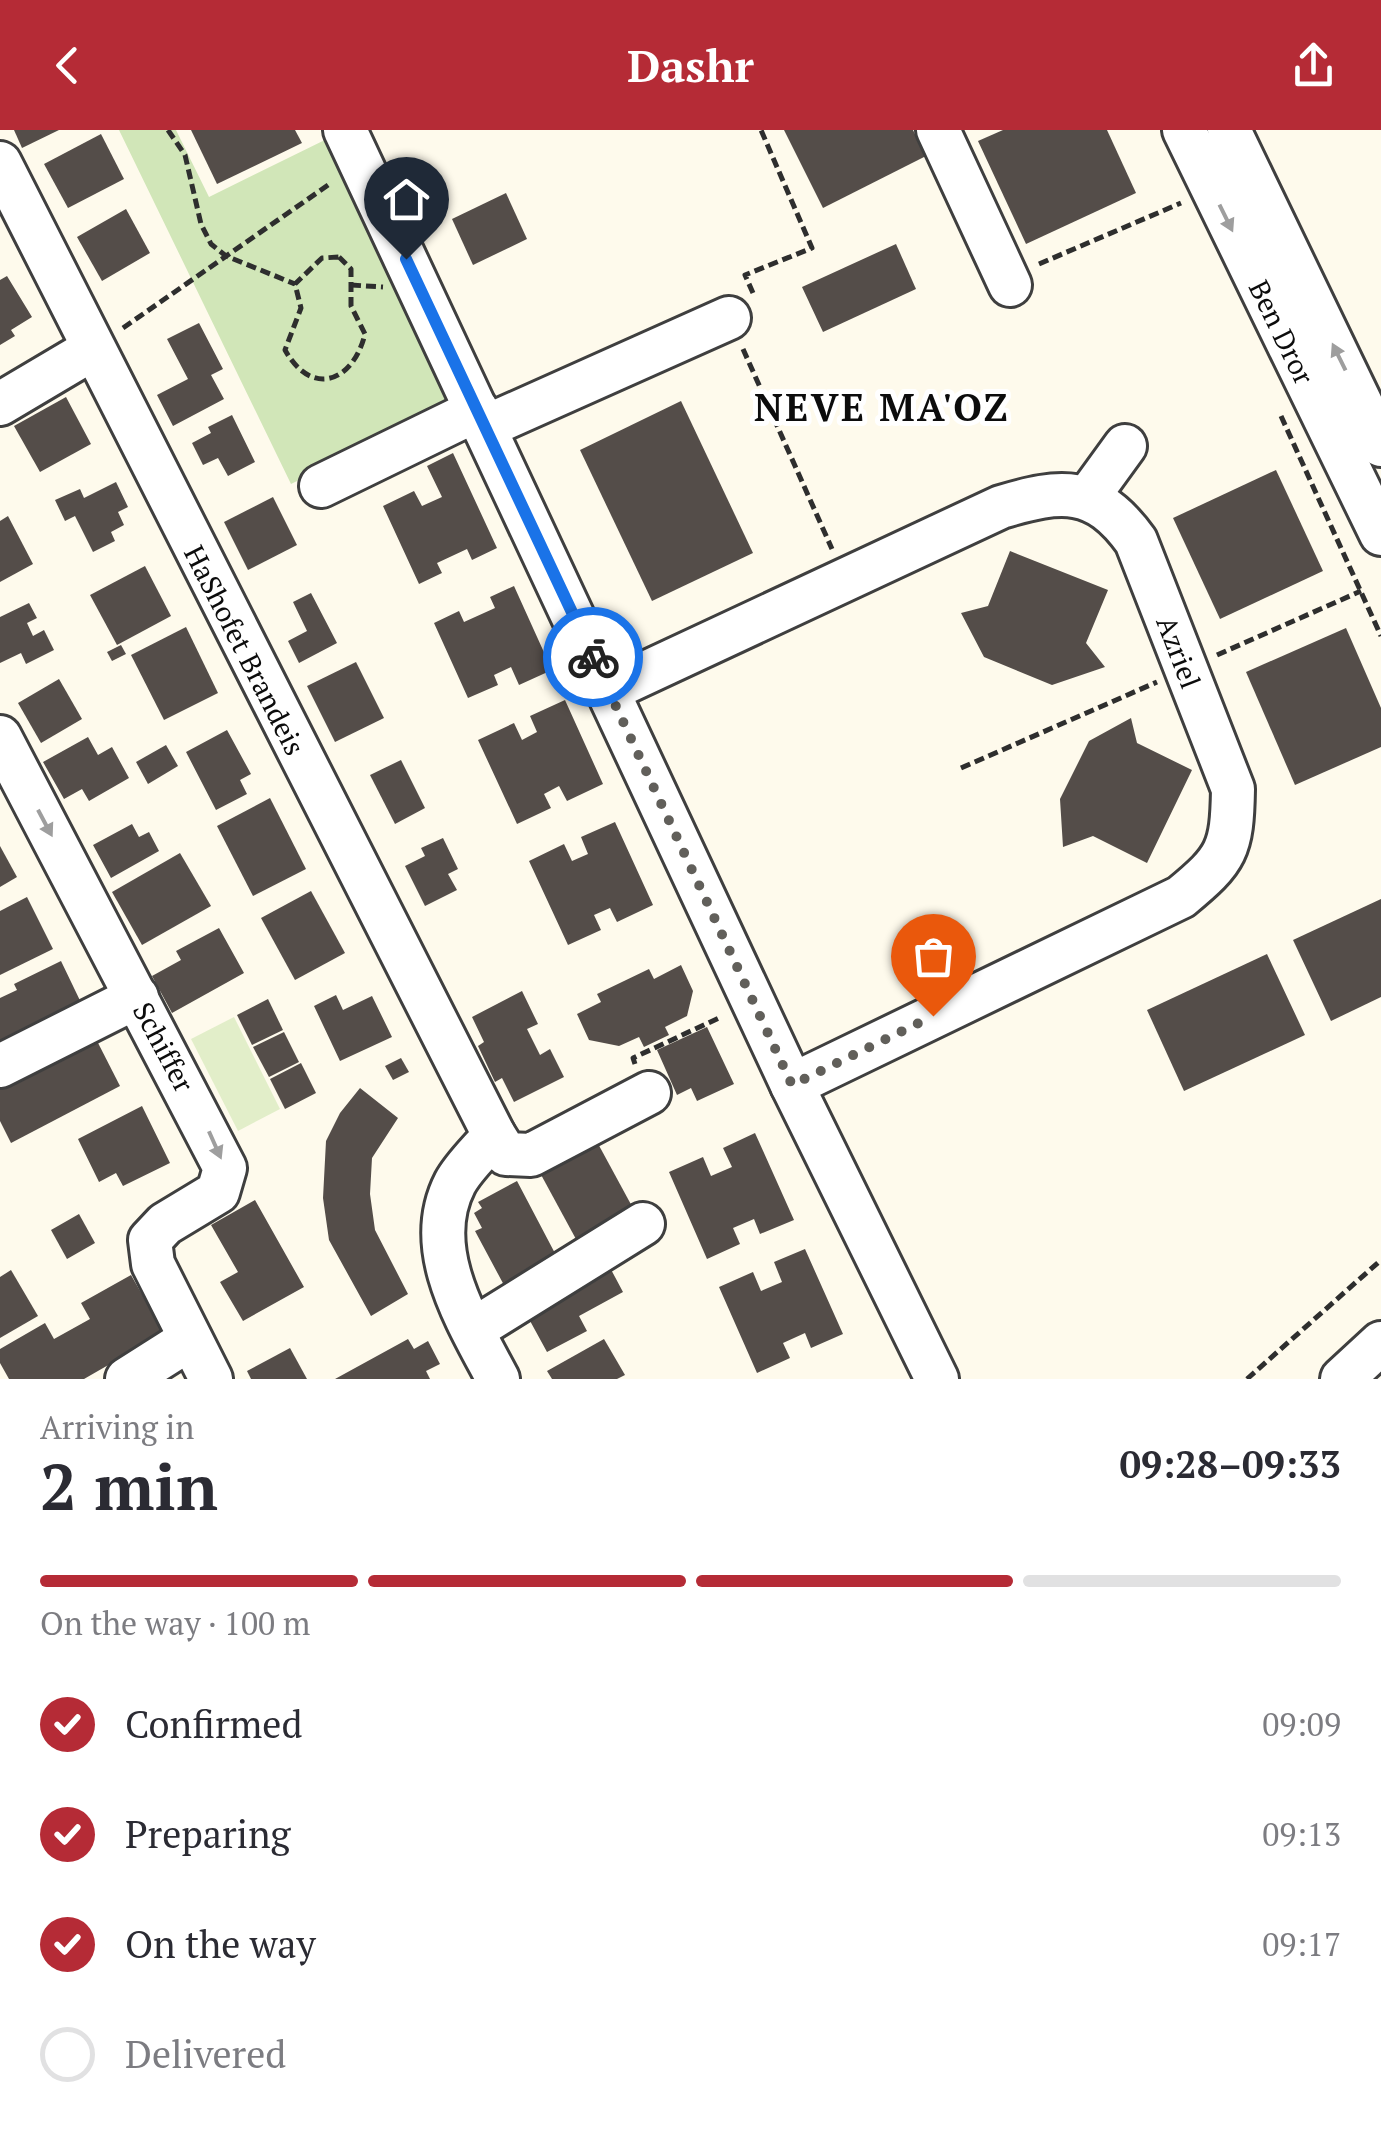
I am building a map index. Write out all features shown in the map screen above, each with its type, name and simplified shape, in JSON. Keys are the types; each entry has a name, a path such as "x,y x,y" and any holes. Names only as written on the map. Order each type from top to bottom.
{"street":[{"path":"938,130 1008,281"},
{"name":"Ben Dror","path":"1184,130 1381,534"},
{"name":"Ben Dror","path":"1229,130 1381,444"},
{"path":"353,146 792,1085 937,1379"},
{"name":"HaShofet Brandeis","path":"0,164 91,350 494,1135"},
{"path":"321,486 729,318"},
{"path":"0,404 91,350"},
{"path":"609,690 1001,506 1049,492 1088,498 1125,446"},
{"name":"Azriel","path":"792,1085 1181,897 1220,864 1232,828 1233,789 1136,541 1117,514 1088,498"},
{"name":"Schiffer","path":"0,737 225,1168 218,1192 165,1224 150,1240 152,1264 190,1338"},
{"path":"0,1066 137,997"},
{"path":"489,1376 474,1329 448,1276 443,1228 455,1183 494,1135 506,1154 531,1155 650,1093"},
{"path":"474,1329 643,1224"},
{"path":"127,1379 190,1338 211,1379"},
{"path":"1342,1379 1381,1343"}],"path":[{"path":"168,130 185,154 201,224 211,244 226,256 295,284"},
{"path":"762,130 812,248 745,275 759,306 729,318 846,579"},
{"path":"91,350 226,256 353,146"},
{"path":"1008,281 1184,202"},
{"path":"339,257 351,269 351,306 365,334 359,358 343,374 318,379 307,375 297,370 286,350 301,308 295,284 322,258 339,257"},
{"path":"650,1093 632,1058 754,1002"},
{"path":"1247,1379 1381,1260"}],"green space":[{"path":"119,130 176,130 209,197 335,135 463,399 291,484"},
{"path":"234,1017 280,1109 238,1131 191,1039"}],"building":[{"path":"14,130 59,130 22,148"},
{"path":"191,130 295,130 302,143 217,184"},
{"path":"784,130 913,130 926,156 823,208"},
{"path":"1003,130 1107,130 1136,193 1026,244 978,141"},
{"path":"101,134 124,179 68,208 44,164"},
{"path":"506,193 527,239 473,265 452,219"},
{"path":"126,209 150,253 102,281 77,237"},
{"path":"896,244 916,289 823,332 802,287"},
{"path":"7,276 32,317 11,330 15,336 0,345 0,280"},
{"path":"199,323 223,369 211,375 224,399 173,426 157,395 188,379 167,339"},
{"path":"66,397 91,444 40,472 14,426"},
{"path":"681,401 753,553 652,601 580,450"},
{"path":"232,415 255,462 228,476 218,458 203,465 192,443 211,433 208,427"},
{"path":"453,453 497,548 472,560 467,549 437,563 442,573 419,584 383,506 414,491 422,506 442,497 427,466"},
{"path":"1276,470 1323,571 1220,619 1173,518"},
{"path":"116,482 128,507 118,512 124,525 111,532 115,541 93,552 75,516 65,521 55,500 80,489 84,498"},
{"path":"273,497 297,545 248,570 224,522"},
{"path":"8,516 33,564 0,582 0,521"},
{"path":"1010,551 1108,590 1086,643 1105,667 1052,685 984,657 961,613 988,606"},
{"path":"145,566 171,616 117,645 90,595"},
{"path":"514,586 552,670 519,685 511,667 494,675 498,685 468,698 434,623 459,611 464,622 495,608 490,597"},
{"path":"311,593 337,643 299,663 288,641 307,631 293,602"},
{"path":"29,603 37,618 27,623 33,636 44,630 54,650 26,664 21,653 0,663 0,617"},
{"path":"186,627 218,693 164,720 131,655"},
{"path":"1346,628 1381,708 1381,747 1295,785 1246,672"},
{"path":"121,645 126,654 112,661 107,652"},
{"path":"356,662 384,718 335,742 307,686"},
{"path":"59,679 82,719 41,743 18,703"},
{"path":"565,700 603,784 567,801 559,786 544,794 551,808 517,824 478,740 514,723 522,740 537,732 530,716"},
{"path":"1131,718 1137,743 1192,770 1147,863 1093,836 1063,847 1060,799 1089,741"},
{"path":"227,730 251,774 240,780 247,794 216,810 186,752"},
{"path":"88,737 98,755 112,747 129,778 89,801 82,789 64,799 43,762"},
{"path":"166,745 178,766 148,784 136,762"},
{"path":"401,760 425,808 395,824 370,775"},
{"path":"270,798 306,869 253,896 217,826"},
{"path":"615,822 653,905 617,922 610,908 594,915 601,930 568,945 529,861 564,844 572,861 588,854 581,837"},
{"path":"132,824 139,837 149,832 159,851 111,878 93,845"},
{"path":"443,838 458,869 448,874 457,890 425,906 405,866 425,856 421,848"},
{"path":"0,846 17,877 0,887"},
{"path":"180,853 211,906 142,945 112,892"},
{"path":"311,891 345,953 295,980 261,918"},
{"path":"27,897 53,949 0,975 0,911"},
{"path":"1381,899 1381,997 1331,1021 1293,940"},
{"path":"219,928 244,973 172,1013 152,976 181,960 176,951"},
{"path":"1267,954 1305,1035 1184,1091 1147,1010"},
{"path":"61,961 86,1013 0,1055 0,998 17,990 14,984"},
{"path":"681,965 693,991 687,1016 665,1027 669,1035 644,1047 639,1037 619,1046 589,1040 577,1014 601,1002 597,994 649,969 654,979"},
{"path":"522,991 538,1024 527,1029 540,1055 550,1049 564,1077 514,1102 502,1078 495,1082 478,1046 484,1042 472,1017"},
{"path":"336,995 343,1010 372,996 392,1037 340,1061 314,1006"},
{"path":"268,999 283,1030 252,1045 237,1015"},
{"path":"707,1027 734,1084 697,1101 691,1088 677,1095 657,1050"},
{"path":"284,1032 299,1062 269,1077 253,1047"},
{"path":"96,1039 120,1086 11,1143 0,1121 0,1089"},
{"path":"401,1058 409,1072 393,1080 385,1066"},
{"path":"301,1063 316,1093 285,1109 270,1079"},
{"path":"360,1088 398,1118 372,1158 370,1194 375,1230 408,1294 371,1316 329,1240 323,1198 326,1141 340,1113"},
{"path":"142,1106 170,1163 123,1186 116,1173 99,1182 78,1139"},
{"path":"755,1133 794,1220 760,1234 754,1219 733,1228 740,1244 707,1259 669,1172 703,1157 711,1176 732,1167 723,1148"},
{"path":"596,1140 634,1210 577,1241 539,1171"},
{"path":"517,1181 558,1259 505,1287 475,1231 482,1228 474,1213 482,1208 478,1202"},
{"path":"255,1200 304,1287 243,1321 220,1282 238,1272 211,1225"},
{"path":"79,1214 95,1243 67,1259 51,1230"},
{"path":"805,1249 843,1334 811,1348 805,1333 783,1343 790,1358 757,1373 719,1287 753,1272 761,1291 782,1282 774,1262"},
{"path":"607,1262 623,1292 579,1316 587,1331 547,1352 523,1308"},
{"path":"11,1270 38,1316 0,1338 0,1277"},
{"path":"131,1275 164,1333 84,1379 9,1379 0,1363 0,1349 45,1323 54,1339 90,1319 81,1303"},
{"path":"408,1339 414,1349 428,1341 440,1364 426,1371 430,1379 335,1379"},
{"path":"604,1339 625,1375 617,1379 552,1379 547,1371"},
{"path":"290,1348 307,1379 251,1379 247,1371"}],"way so far":[{"path":"593,657 792,1085 933,1016"}],"district":[{"name":"NEVE MA'OZ","path":"882,407"}],"route":[{"path":"406,259 593,657"}]}
